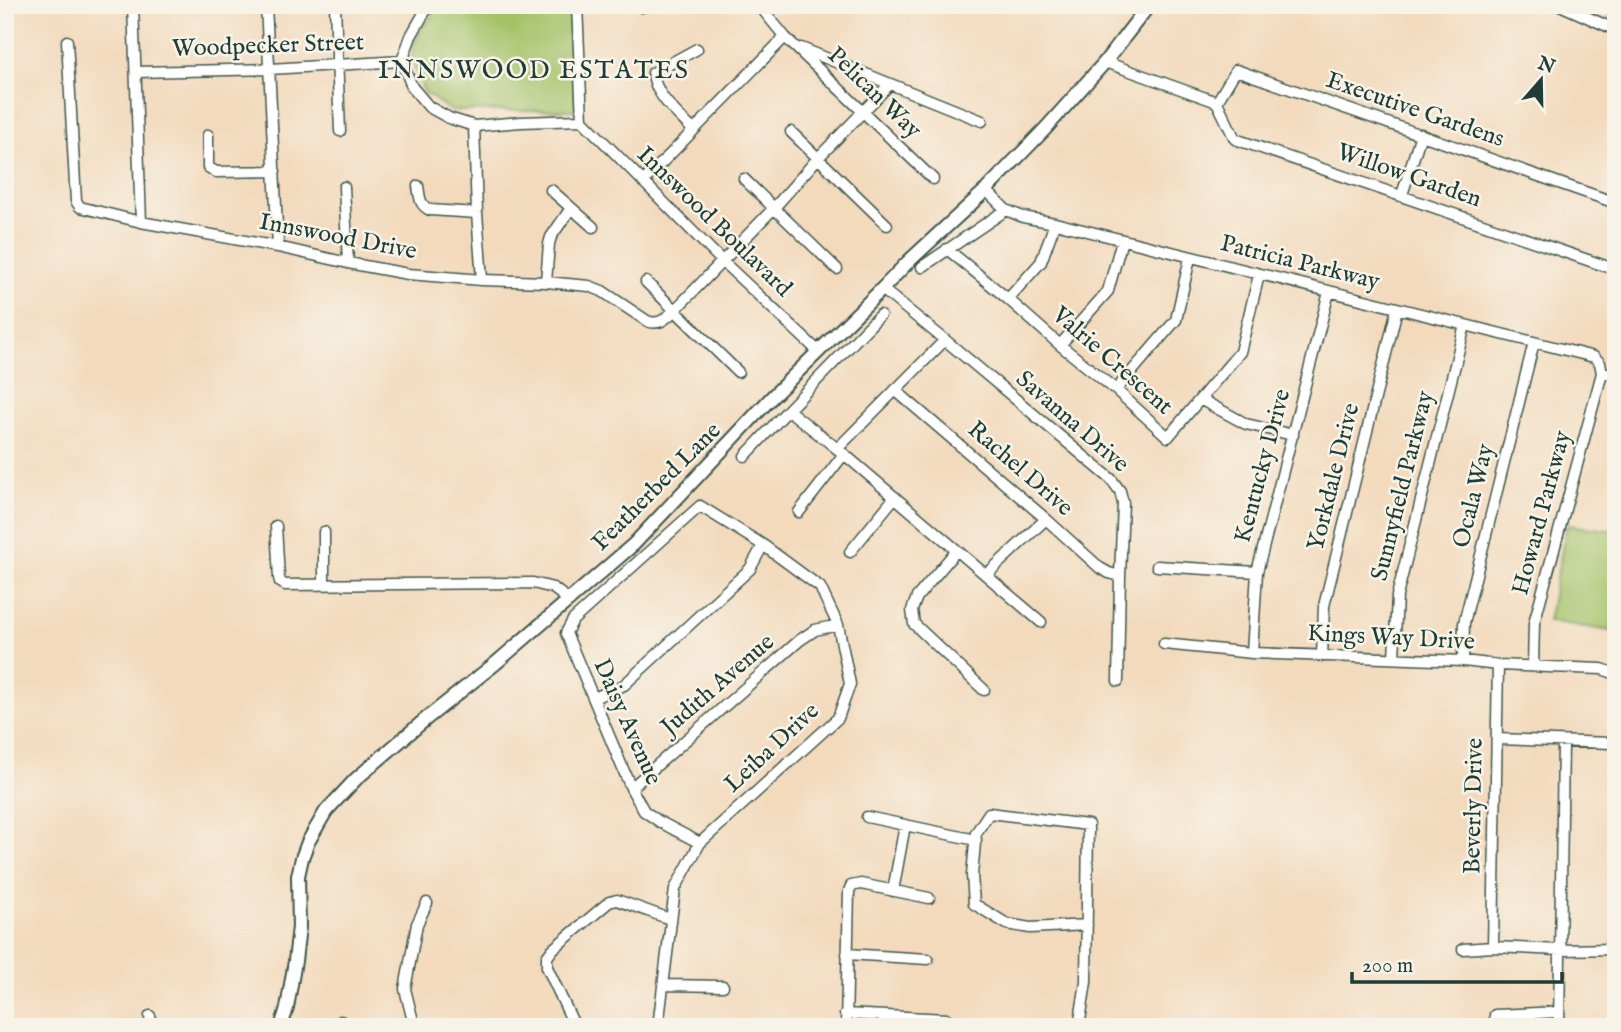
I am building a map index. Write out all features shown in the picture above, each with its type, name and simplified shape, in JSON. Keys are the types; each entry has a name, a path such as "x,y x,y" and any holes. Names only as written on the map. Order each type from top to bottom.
{"main road":[{"name":"Featherbed Lane","path":"281,1027 292,983 299,927 298,876 308,842 326,811 356,779 570,601 634,544 774,396 1046,128 1105,62 1149,5"}],"street":[{"path":"133,5 141,222"},
{"path":"266,5 278,247"},
{"path":"335,5 340,131"},
{"path":"431,5 411,36 402,61 412,87 429,107 449,118 474,126 582,120 577,5"},
{"name":"Pelican Way","path":"759,5 785,37 933,179"},
{"path":"1560,5 1616,29"},
{"path":"1612,5 1616,29"},
{"path":"643,182 785,37"},
{"name":"Innswood Drive","path":"67,41 78,205 141,222 408,274 589,286 602,291 654,324 675,310 890,84"},
{"path":"793,45 982,121"},
{"path":"693,130 664,100 653,73 697,49"},
{"name":"Woodpecker Street","path":"136,72 270,69 402,61"},
{"path":"1105,62 1217,102"},
{"name":"Executive Gardens","path":"1217,102 1236,70 1616,203"},
{"name":"Willow Garden","path":"1217,102 1235,139 1608,267"},
{"name":"Innswood Boulavard","path":"582,120 722,261 819,352"},
{"path":"474,126 482,280"},
{"path":"791,132 887,225"},
{"path":"1402,195 1421,134"},
{"path":"208,135 207,162 211,170 275,171"},
{"path":"744,179 837,269"},
{"path":"418,186 424,207 477,213"},
{"path":"344,187 348,263"},
{"path":"551,190 593,227"},
{"name":"Patricia Parkway","path":"986,190 1006,210 1023,217 1594,357 1600,363 1602,373"},
{"path":"546,282 551,237 571,208"},
{"path":"922,267 1006,210"},
{"path":"1008,299 1041,262 1055,223"},
{"path":"1060,345 1108,291 1122,240"},
{"name":"Valrie Crescent","path":"947,249 1116,390 1168,437 1240,352 1259,275"},
{"path":"1116,390 1176,320 1190,258"},
{"path":"646,282 738,372"},
{"name":"Savanna Drive","path":"883,289 1111,480 1120,491 1123,503 1118,681"},
{"name":"Kentucky Drive","path":"1252,653 1257,572 1329,292"},
{"name":"Yorkdale Drive","path":"1322,656 1324,606 1397,309"},
{"path":"745,456 880,315"},
{"name":"Sunnyfield Parkway","path":"1394,658 1397,596 1465,325"},
{"path":"799,512 840,451 945,340"},
{"name":"Ocala Way","path":"1464,661 1464,622 1534,342"},
{"path":"1602,373 1616,373"},
{"name":"Howard Parkway","path":"1533,666 1534,623 1602,373"},
{"name":"Rachel Drive","path":"895,390 1100,568 1120,576"},
{"path":"1200,399 1246,424 1293,435"},
{"path":"788,410 1041,622"},
{"path":"850,552 895,497"},
{"name":"Leiba Drive","path":"627,572 700,506 763,545 820,587 838,625 850,684 838,718 700,843 675,889 658,1027"},
{"path":"986,575 1046,519"},
{"path":"276,526 280,582 285,585 533,583 554,588 570,601"},
{"path":"324,532 324,585"},
{"path":"594,698 624,685 750,569 763,545"},
{"path":"956,551 917,597 912,610 914,624 984,690"},
{"path":"617,559 627,572"},
{"path":"1157,566 1257,572"},
{"name":"Daisy Avenue","path":"627,572 573,620 566,633 631,788 644,811 700,843"},
{"name":"Judith Avenue","path":"631,788 800,640 815,630 838,625"},
{"name":"Kings Way Drive","path":"1164,644 1252,653 1464,661 1602,670 1616,674"},
{"name":"Beverly Drive","path":"1493,947 1497,664"},
{"path":"1497,739 1616,744"},
{"path":"1559,1027 1563,742"},
{"path":"1079,1027 1086,982 1087,925 1088,825 989,813 976,833 972,876 974,904 1007,924 1030,928 1087,925"},
{"path":"867,817 975,840"},
{"path":"893,891 905,825"},
{"path":"846,1027 851,886 860,884 929,898"},
{"path":"575,1027 547,967 547,957 553,949 609,902 617,900 670,919"},
{"path":"412,1027 405,989 417,924 427,903"},
{"path":"1463,949 1616,949"},
{"path":"847,954 928,959"},
{"path":"664,985 723,986"},
{"path":"1496,1027 1495,1015 1559,1012"},
{"path":"845,1014 947,1019"}],"green space":[{"path":"440,5 570,5 576,110 451,111 424,92 412,62 413,46 421,29"},
{"path":"1567,525 1616,531 1611,631 1548,621"}],"district":[{"name":"INNSWOOD ESTATES","path":"534,70"}]}
